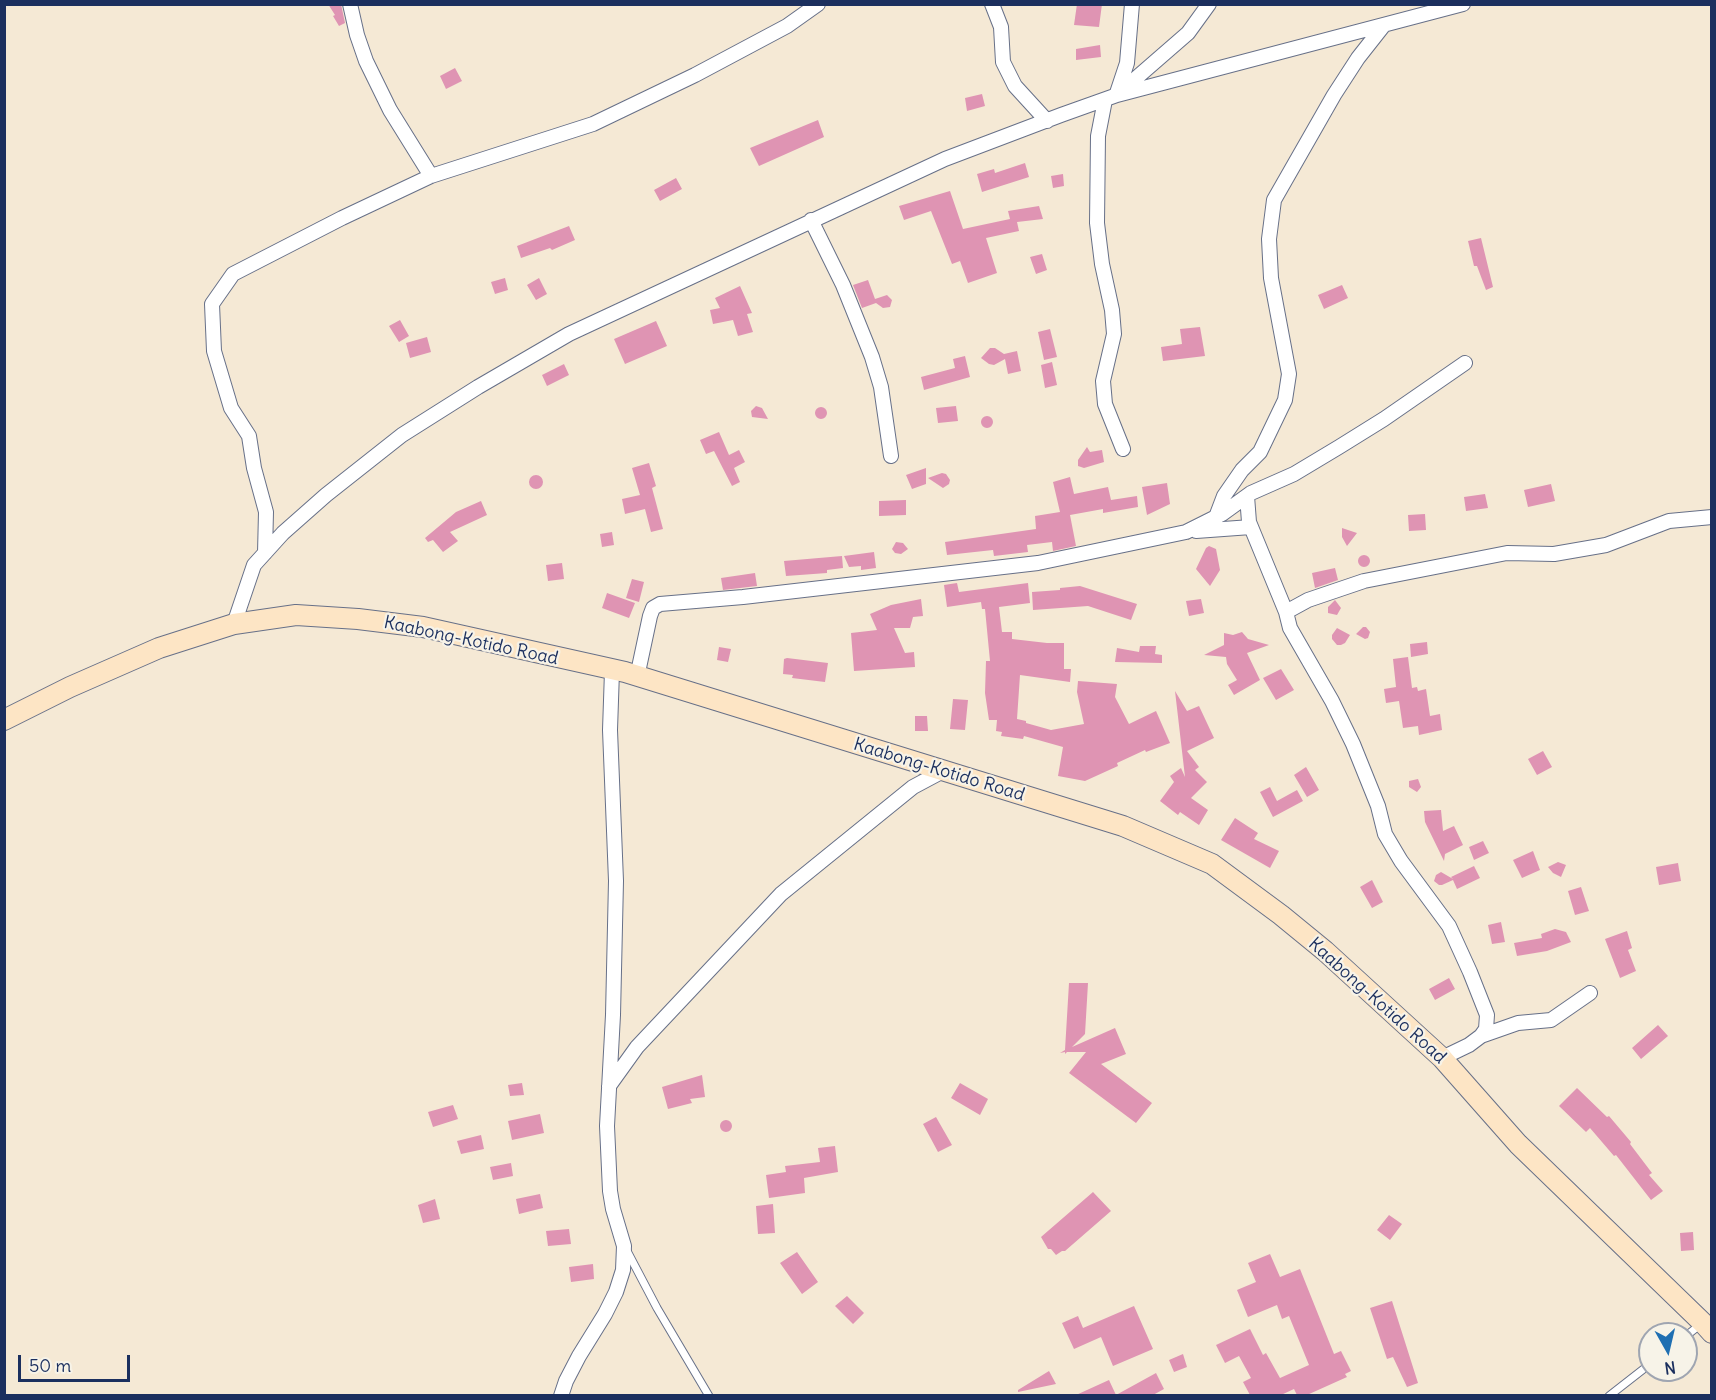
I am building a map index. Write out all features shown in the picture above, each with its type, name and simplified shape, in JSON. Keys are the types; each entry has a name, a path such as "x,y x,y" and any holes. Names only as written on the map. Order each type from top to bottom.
{"main road":[{"name":"Kaabong-Kotido Road","path":"4,720 70,687 159,648 234,624 296,615 358,619 423,627 612,670 1123,826 1212,864 1307,937 1442,1058 1518,1144 1707,1328"}],"street":[{"path":"350,4 366,61 390,110 431,176"},
{"path":"265,553 266,512 249,436 231,408 214,351 212,304 233,274 342,218 431,176 593,124 705,70 787,26 818,4"},
{"path":"992,4 1001,27 1003,62 1015,86 1047,121"},
{"path":"1124,449 1105,404 1103,381 1114,334 1112,310 1096,223 1098,136 1111,98 1127,63 1132,4"},
{"path":"1111,98 1188,33 1209,4"},
{"path":"234,624 254,565 283,533 326,495 402,435 569,334 945,159 1047,121 1111,98 1463,4"},
{"path":"1216,517 1224,496 1242,470 1260,452 1285,400 1289,374 1271,278 1269,239 1274,200 1334,95 1358,58 1384,25"},
{"path":"811,220 843,285 872,357 880,387 891,456"},
{"path":"1186,532 1216,517 1247,496 1294,474 1384,420 1465,363"},
{"path":"1247,496 1251,527 1286,612 1290,628 1332,700 1353,744 1378,806 1385,834 1401,861 1449,926 1470,972 1487,1015 1486,1029 1481,1036"},
{"path":"1286,612 1308,600 1364,581 1507,553 1554,554 1606,545 1669,521 1712,517"},
{"path":"637,677 652,608 660,604 743,597 1038,563 1186,532 1251,527"},
{"path":"561,1395 579,1356 616,1292 623,1270 624,1246 615,1220 610,1191 608,1126 616,881 610,730 612,670"},
{"path":"609,1086 645,1039 781,894 913,787 943,771"},
{"path":"1442,1058 1481,1036 1518,1023 1551,1020 1590,993"}],"lane":[{"path":"624,1246 662,1317 709,1395"},
{"path":"1609,1395 1638,1373"}],"building":[{"path":"328,4 341,4 345,23 339,26"},
{"path":"1077,4 1102,4 1099,27 1074,25"},
{"path":"1100,45 1101,57 1076,60 1076,49"},
{"path":"455,68 462,81 446,89 440,76"},
{"path":"982,94 985,106 967,111 965,98"},
{"path":"818,120 824,137 759,166 750,148"},
{"path":"1025,163 1029,177 982,192 977,174 994,169 995,173"},
{"path":"1063,174 1064,186 1053,188 1051,176"},
{"path":"676,178 682,189 660,201 654,190"},
{"path":"950,191 963,229 1010,219 1008,211 1039,206 1043,219 1017,222 1019,231 986,238 997,273 968,283 960,261 952,264 931,211 904,220 899,206"},
{"path":"569,226 575,240 552,250 550,248 521,258 517,246"},
{"path":"1481,238 1493,287 1486,290 1477,266 1474,266 1468,241"},
{"path":"1042,254 1047,270 1036,274 1030,257"},
{"path":"505,278 508,290 495,294 491,282"},
{"path":"539,278 547,294 536,300 527,285"},
{"path":"868,280 875,299 887,295 892,300 890,307 883,308 876,303 862,308 853,285"},
{"path":"1342,285 1348,298 1324,309 1318,295"},
{"path":"740,286 752,313 747,314 753,332 738,336 733,320 713,324 710,310 720,308 715,298"},
{"path":"400,320 409,336 399,342 389,326"},
{"path":"656,321 667,346 625,364 614,339"},
{"path":"1200,327 1205,356 1163,361 1161,347 1182,344 1180,329"},
{"path":"1050,329 1057,357 1044,360 1038,332"},
{"path":"427,337 431,352 410,358 406,343"},
{"path":"990,348 995,348 1004,354 1017,351 1021,371 1008,374 1005,359 994,365 981,358"},
{"path":"965,356 970,377 924,390 921,377 955,368 953,359"},
{"path":"1052,362 1057,385 1045,388 1041,365"},
{"path":"564,364 569,375 547,386 542,375"},
{"path":"756,406 762,408 768,419 752,417 751,411"},
{"path":"956,406 958,421 938,423 936,408"},
{"path":"823,407 827,413 823,419 819,419 815,411"},
{"path":"989,416 993,422 989,428 985,428 981,420"},
{"path":"719,432 729,455 739,450 745,462 734,468 740,482 732,486 714,451 706,454 700,440"},
{"path":"1087,447 1090,452 1102,450 1104,462 1084,468 1078,466 1078,460"},
{"path":"649,463 656,486 652,488 663,529 651,532 645,509 625,514 622,499 640,495 632,468"},
{"path":"926,468 926,484 912,489 906,475"},
{"path":"942,473 946,474 950,480 949,484 943,488 928,478"},
{"path":"536,475 541,477 543,482 541,487 536,489 531,487 529,482 531,477"},
{"path":"1070,477 1074,494 1108,487 1111,500 1137,496 1138,507 1103,513 1103,509 1070,515 1076,546 1053,551 1052,542 1027,545 1028,552 994,556 993,550 947,555 945,542 1036,529 1035,516 1060,512 1053,482"},
{"path":"1167,483 1170,504 1147,515 1142,487"},
{"path":"1551,484 1555,501 1528,507 1524,490"},
{"path":"1485,494 1488,508 1466,511 1464,497"},
{"path":"906,500 906,515 879,516 879,501"},
{"path":"481,501 487,515 450,532 458,541 443,552 433,540 428,542 425,538 456,512"},
{"path":"1425,514 1426,530 1409,531 1408,515"},
{"path":"1342,528 1357,533 1347,546 1342,537"},
{"path":"612,532 614,545 602,547 600,534"},
{"path":"896,542 903,543 908,549 901,554 895,553 892,549"},
{"path":"1209,546 1216,549 1220,570 1210,586 1196,569"},
{"path":"874,552 876,568 861,570 861,566 849,567 844,556"},
{"path":"1366,555 1370,561 1366,567 1362,567 1358,559"},
{"path":"842,556 843,568 827,570 827,573 786,576 784,561"},
{"path":"562,563 564,579 548,581 546,565"},
{"path":"1335,568 1338,580 1315,588 1312,573"},
{"path":"755,573 757,586 723,590 721,578"},
{"path":"632,579 644,582 639,602 626,598"},
{"path":"957,583 959,592 1028,583 1030,603 999,607 1002,632 1012,632 1012,639 1064,643 1064,669 1071,669 1070,682 1020,675 1017,719 1051,730 1084,724 1077,692 1078,681 1117,684 1115,697 1129,724 1156,711 1170,743 1146,752 1145,750 1117,763 1118,766 1085,781 1058,776 1063,747 1024,736 1023,739 1001,736 1002,732 996,731 997,720 989,720 985,693 986,661 990,661 985,609 982,609 981,602 947,607 944,585"},
{"path":"1080,586 1137,604 1131,620 1088,606 1033,610 1032,592"},
{"path":"607,593 635,603 629,618 602,608"},
{"path":"921,599 923,616 913,617 910,628 894,628 905,653 914,652 915,667 854,671 851,633 877,630 870,614 891,605"},
{"path":"1201,599 1204,613 1189,616 1186,601"},
{"path":"1335,600 1341,608 1337,615 1328,613 1328,607"},
{"path":"1363,627 1370,632 1368,638 1365,639 1356,634"},
{"path":"1337,628 1350,635 1341,645 1337,645 1332,639"},
{"path":"1242,632 1248,639 1269,645 1247,653 1260,680 1234,695 1228,685 1237,680 1227,664 1226,657 1204,655 1224,645 1224,633 1233,635"},
{"path":"1427,642 1428,654 1411,657 1410,644"},
{"path":"1140,646 1156,646 1155,654 1162,655 1162,663 1115,662 1117,648 1139,652"},
{"path":"719,647 731,649 728,662 717,660"},
{"path":"1408,657 1412,688 1417,687 1418,691 1426,689 1430,716 1440,714 1442,730 1419,735 1418,726 1403,728 1399,701 1386,703 1384,689 1396,687 1393,659"},
{"path":"784,659 828,663 825,682 792,678 793,675 783,674"},
{"path":"1281,669 1294,690 1276,700 1263,678"},
{"path":"1175,691 1187,711 1199,706 1214,738 1187,751 1199,767 1195,770 1207,782 1191,798 1208,810 1199,825 1180,812 1178,815 1160,801 1174,782 1170,776 1181,768 1185,777"},
{"path":"953,699 968,700 965,730 950,729"},
{"path":"915,716 927,716 928,731 915,731"},
{"path":"1543,751 1552,767 1537,775 1528,759"},
{"path":"1306,767 1319,790 1307,797 1294,775"},
{"path":"1418,779 1421,787 1417,792 1409,787 1409,781"},
{"path":"1270,787 1277,801 1297,790 1303,801 1273,817 1260,792"},
{"path":"1441,810 1443,831 1454,826 1463,845 1445,854 1444,861 1425,822 1424,811"},
{"path":"1235,818 1258,833 1254,839 1279,851 1270,868 1221,840"},
{"path":"1483,841 1489,853 1474,860 1469,847"},
{"path":"1533,851 1540,870 1522,878 1513,860"},
{"path":"1558,862 1566,865 1561,877 1548,867"},
{"path":"1678,863 1681,881 1659,885 1656,867"},
{"path":"1474,866 1480,878 1457,889 1453,880 1442,885 1434,881 1436,875 1441,872 1453,879 1451,877"},
{"path":"1372,880 1383,902 1372,908 1360,887"},
{"path":"1581,887 1589,911 1575,915 1568,891"},
{"path":"1501,922 1505,942 1492,944 1488,925"},
{"path":"1555,929 1566,932 1571,942 1547,951 1517,956 1514,943 1542,938 1541,934"},
{"path":"1627,931 1632,948 1628,950 1636,971 1620,978 1605,939"},
{"path":"1449,978 1455,989 1435,1000 1429,989"},
{"path":"1069,983 1088,983 1085,1034 1072,1047 1115,1028 1126,1054 1101,1064 1152,1103 1136,1123 1069,1073 1086,1052 1060,1053 1065,1050"},
{"path":"1658,1025 1668,1036 1641,1059 1632,1048"},
{"path":"702,1075 705,1097 690,1099 692,1103 668,1109 662,1087"},
{"path":"522,1083 524,1095 510,1096 508,1085"},
{"path":"960,1083 988,1099 980,1115 951,1098"},
{"path":"1577,1088 1607,1117 1609,1116 1631,1142 1630,1144 1652,1173 1649,1175 1663,1191 1651,1200 1616,1155 1614,1156 1590,1128 1586,1132 1559,1106"},
{"path":"453,1105 458,1119 433,1127 428,1112"},
{"path":"540,1114 544,1133 512,1140 508,1121"},
{"path":"936,1117 952,1145 938,1152 923,1124"},
{"path":"728,1120 732,1126 728,1132 724,1132 720,1124"},
{"path":"481,1135 484,1149 461,1154 457,1141"},
{"path":"835,1146 838,1172 804,1178 805,1193 769,1198 766,1175 786,1172 785,1166 820,1162 818,1148"},
{"path":"511,1163 513,1176 493,1180 490,1167"},
{"path":"1093,1192 1111,1211 1065,1251 1056,1255 1048,1249 1041,1237"},
{"path":"540,1194 543,1208 519,1214 516,1199"},
{"path":"435,1199 440,1219 423,1223 418,1205"},
{"path":"773,1204 775,1233 758,1234 756,1206"},
{"path":"1389,1215 1402,1224 1390,1240 1377,1230"},
{"path":"569,1229 571,1244 548,1246 546,1231"},
{"path":"1693,1232 1694,1250 1681,1251 1680,1233"},
{"path":"797,1252 818,1282 802,1294 780,1263"},
{"path":"1270,1254 1280,1277 1300,1269 1334,1354 1341,1351 1351,1371 1345,1374 1347,1377 1307,1395 1297,1395 1294,1389 1281,1395 1250,1395 1243,1382 1251,1378 1239,1356 1225,1363 1216,1345 1250,1329 1263,1355 1266,1353 1280,1378 1309,1365 1289,1316 1282,1319 1277,1305 1248,1317 1237,1290 1256,1282 1248,1263"},
{"path":"593,1264 594,1279 571,1282 569,1267"},
{"path":"847,1296 864,1313 853,1324 835,1306"},
{"path":"1392,1301 1418,1383 1407,1387 1393,1357 1387,1359 1370,1308"},
{"path":"1134,1306 1153,1349 1113,1366 1101,1337 1074,1349 1062,1323 1078,1316 1083,1328"},
{"path":"1183,1354 1187,1367 1174,1372 1169,1360"},
{"path":"1049,1371 1056,1384 1018,1392 1018,1390"},
{"path":"1156,1373 1164,1389 1153,1395 1116,1395"},
{"path":"1109,1380 1116,1395 1076,1395"}]}
